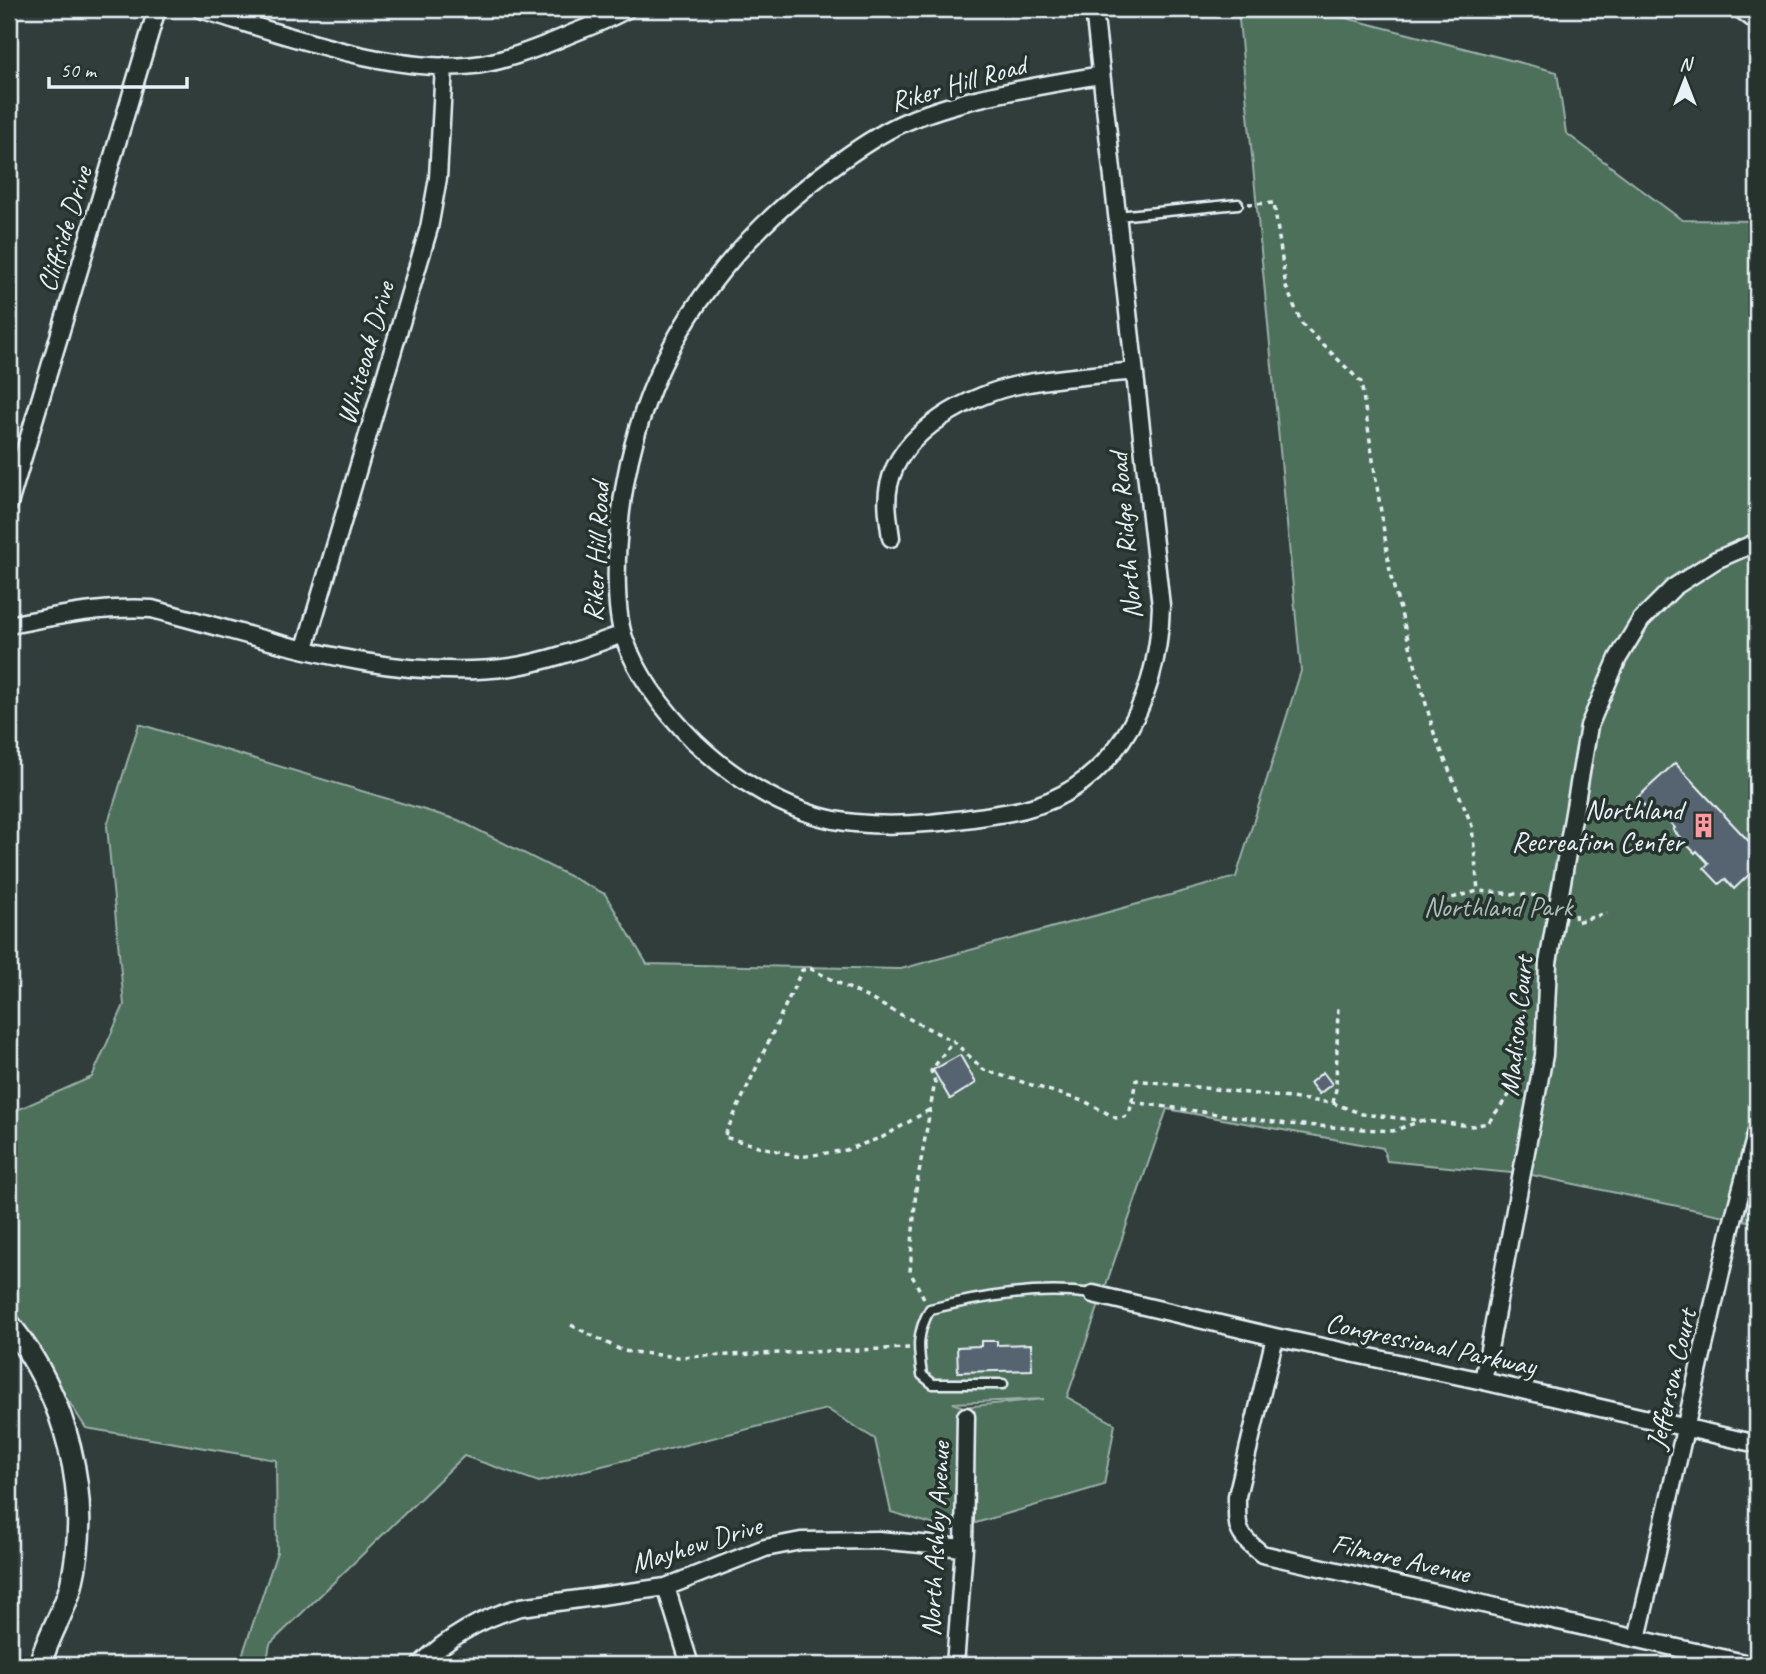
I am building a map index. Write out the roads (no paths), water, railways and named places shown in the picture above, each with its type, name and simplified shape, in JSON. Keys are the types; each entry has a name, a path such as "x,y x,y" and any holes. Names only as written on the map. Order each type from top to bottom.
{"street":[{"name":"Cliffside Drive","path":"9,504 157,9"},
{"path":"201,9 314,44 369,57 444,66 486,64 541,47 620,10"},
{"name":"North Ridge Road","path":"623,634 644,677 682,729 731,772 788,804 818,815 853,823 937,824 1024,810 1059,797 1109,758 1130,731 1149,686 1160,642 1161,606 1094,9"},
{"path":"1741,9 1757,22"},
{"name":"Whiteoak Drive","path":"305,648 429,228 438,178 444,66"},
{"name":"Riker Hill Road","path":"9,625 96,610 126,607 152,609 359,660 410,668 458,671 512,667 567,654 623,634 618,585 618,536 623,488 633,440 649,393 669,349 693,307 723,267 780,208 848,154 891,129 975,100 1100,75"},
{"path":"891,538 889,485 909,444 927,427 987,394 1021,384 1135,371"},
{"name":"Madison Court","path":"1483,1381 1544,1055 1548,963 1589,726 1618,658 1641,620 1674,587 1716,560 1757,542"},
{"name":"Jefferson Court","path":"1637,1639 1731,1228 1757,1131"},
{"name":"Congressional Parkway","path":"1093,1294 1275,1338 1483,1381 1757,1444"},
{"path":"9,1324 38,1366 52,1395 69,1446 77,1489 78,1532 70,1588 44,1646 40,1665"},
{"name":"Filmore Avenue","path":"1275,1338 1237,1496 1237,1523 1243,1539 1262,1554 1753,1665"},
{"name":"North Ashby Avenue","path":"955,1665 964,1548 966,1416"},
{"name":"Mayhew Drive","path":"420,1665 433,1651 457,1634 502,1612 666,1587 765,1548 801,1541 878,1540 964,1548"},
{"path":"666,1587 690,1665"}],"lane":[{"path":"1117,216 1238,204"},
{"path":"1003,1384 933,1384 922,1376 918,1348 921,1325 930,1309 966,1300 1033,1291 1065,1290 1093,1294"}],"place":[{"name":"Northland Recreation Center","path":"1703,825"}],"park label":[{"name":"Northland Park","path":"1498,906"}]}
